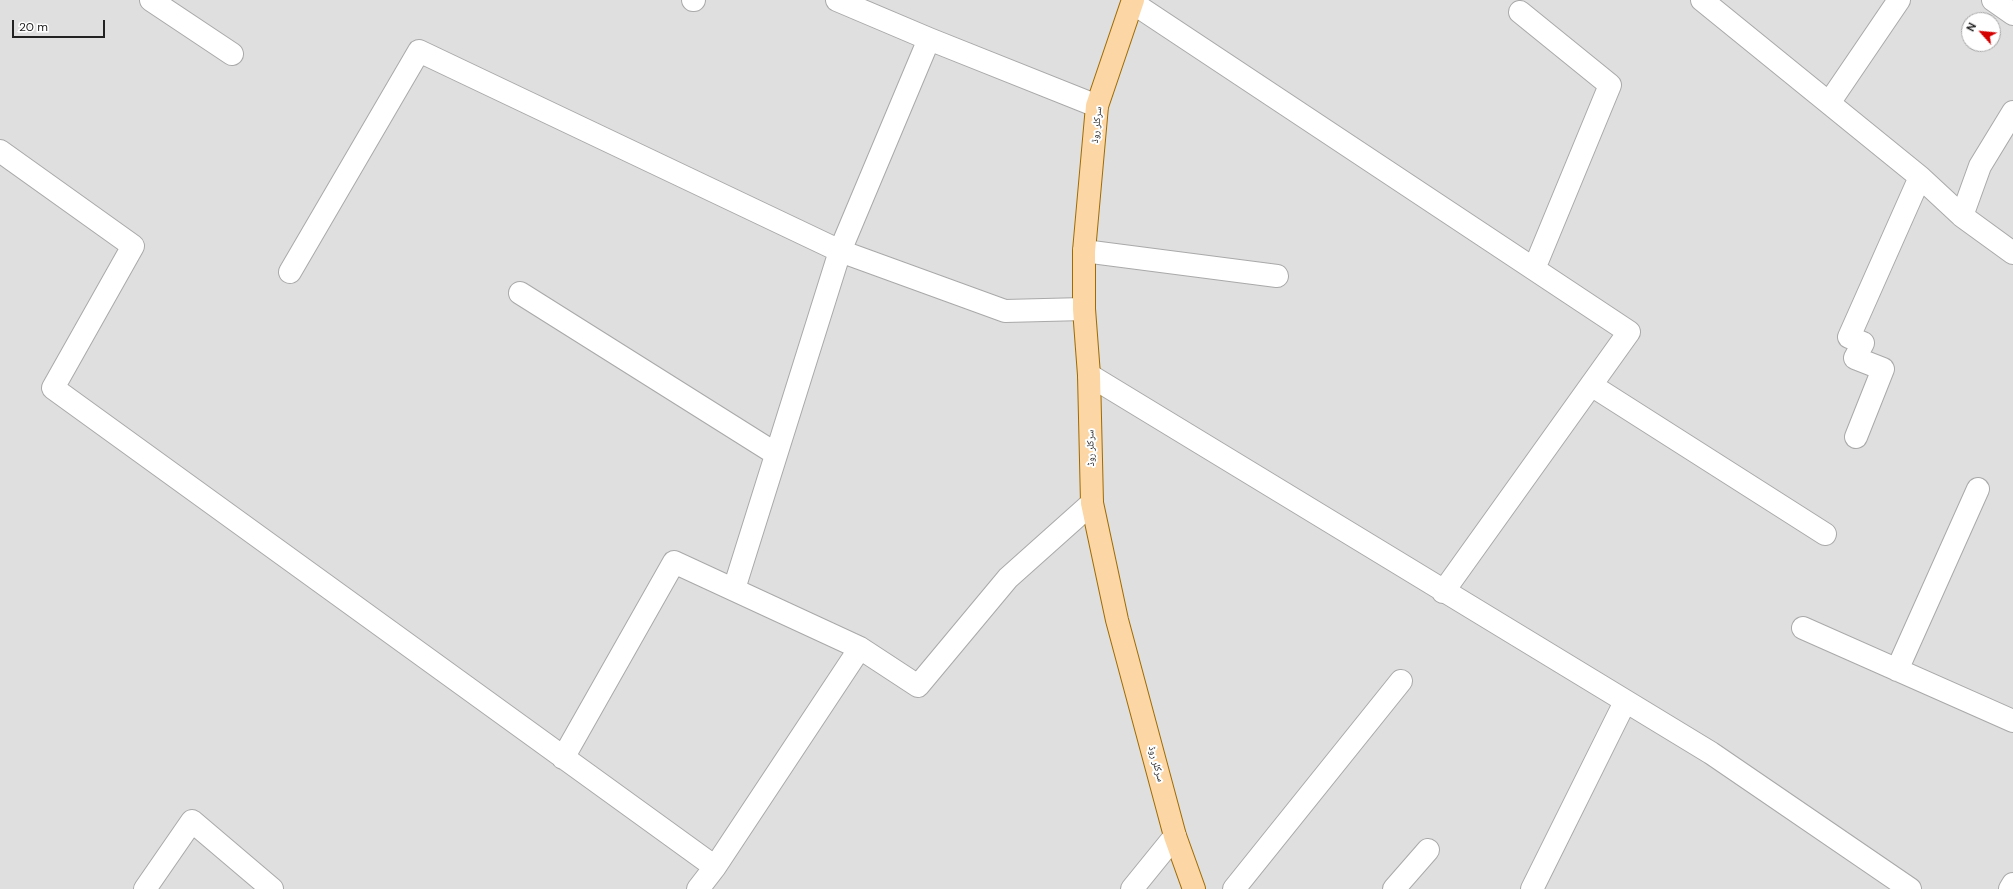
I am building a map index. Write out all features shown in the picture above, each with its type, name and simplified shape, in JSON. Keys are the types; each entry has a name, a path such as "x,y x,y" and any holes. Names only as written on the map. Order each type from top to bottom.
{"main road":[{"name":"سرکلر روڈ","path":"1133,1 1097,106 1084,251 1084,309 1089,375 1092,504 1117,620 1175,836 1194,889"}],"street":[{"path":"151,0 232,54"},
{"path":"837,0 929,39 1097,106"},
{"path":"1704,0 1920,177 1962,216 2013,253"},
{"path":"1829,103 1900,0"},
{"path":"1993,0 2013,14"},
{"path":"1133,1 1629,332 1443,592"},
{"path":"1520,12 1610,85 1534,268"},
{"path":"734,590 840,251 929,39"},
{"path":"290,272 419,51 840,251 1005,311 1084,309"},
{"path":"1962,216 1980,166 2013,112"},
{"path":"0,151 133,246 53,388 715,867"},
{"path":"1856,436 1883,369 1856,358 1863,343 1849,337 1920,177"},
{"path":"1084,251 1277,276"},
{"path":"520,293 776,454"},
{"path":"1089,375 1443,592 1710,753 1910,889"},
{"path":"1591,385 1825,534"},
{"path":"1897,670 1978,489"},
{"path":"563,758 674,562 860,648 918,686 1008,578 1092,504"},
{"path":"1803,628 2013,721"},
{"path":"698,889 715,867 860,648"},
{"path":"1234,889 1401,681"},
{"path":"1532,889 1625,702"},
{"path":"145,889 192,821 272,889"},
{"path":"1132,889 1175,836"},
{"path":"1394,889 1428,850"},
{"path":"2010,889 2013,884"}],"shaded area":[{"path":"0,0 2013,0 2013,889 0,889"}]}
